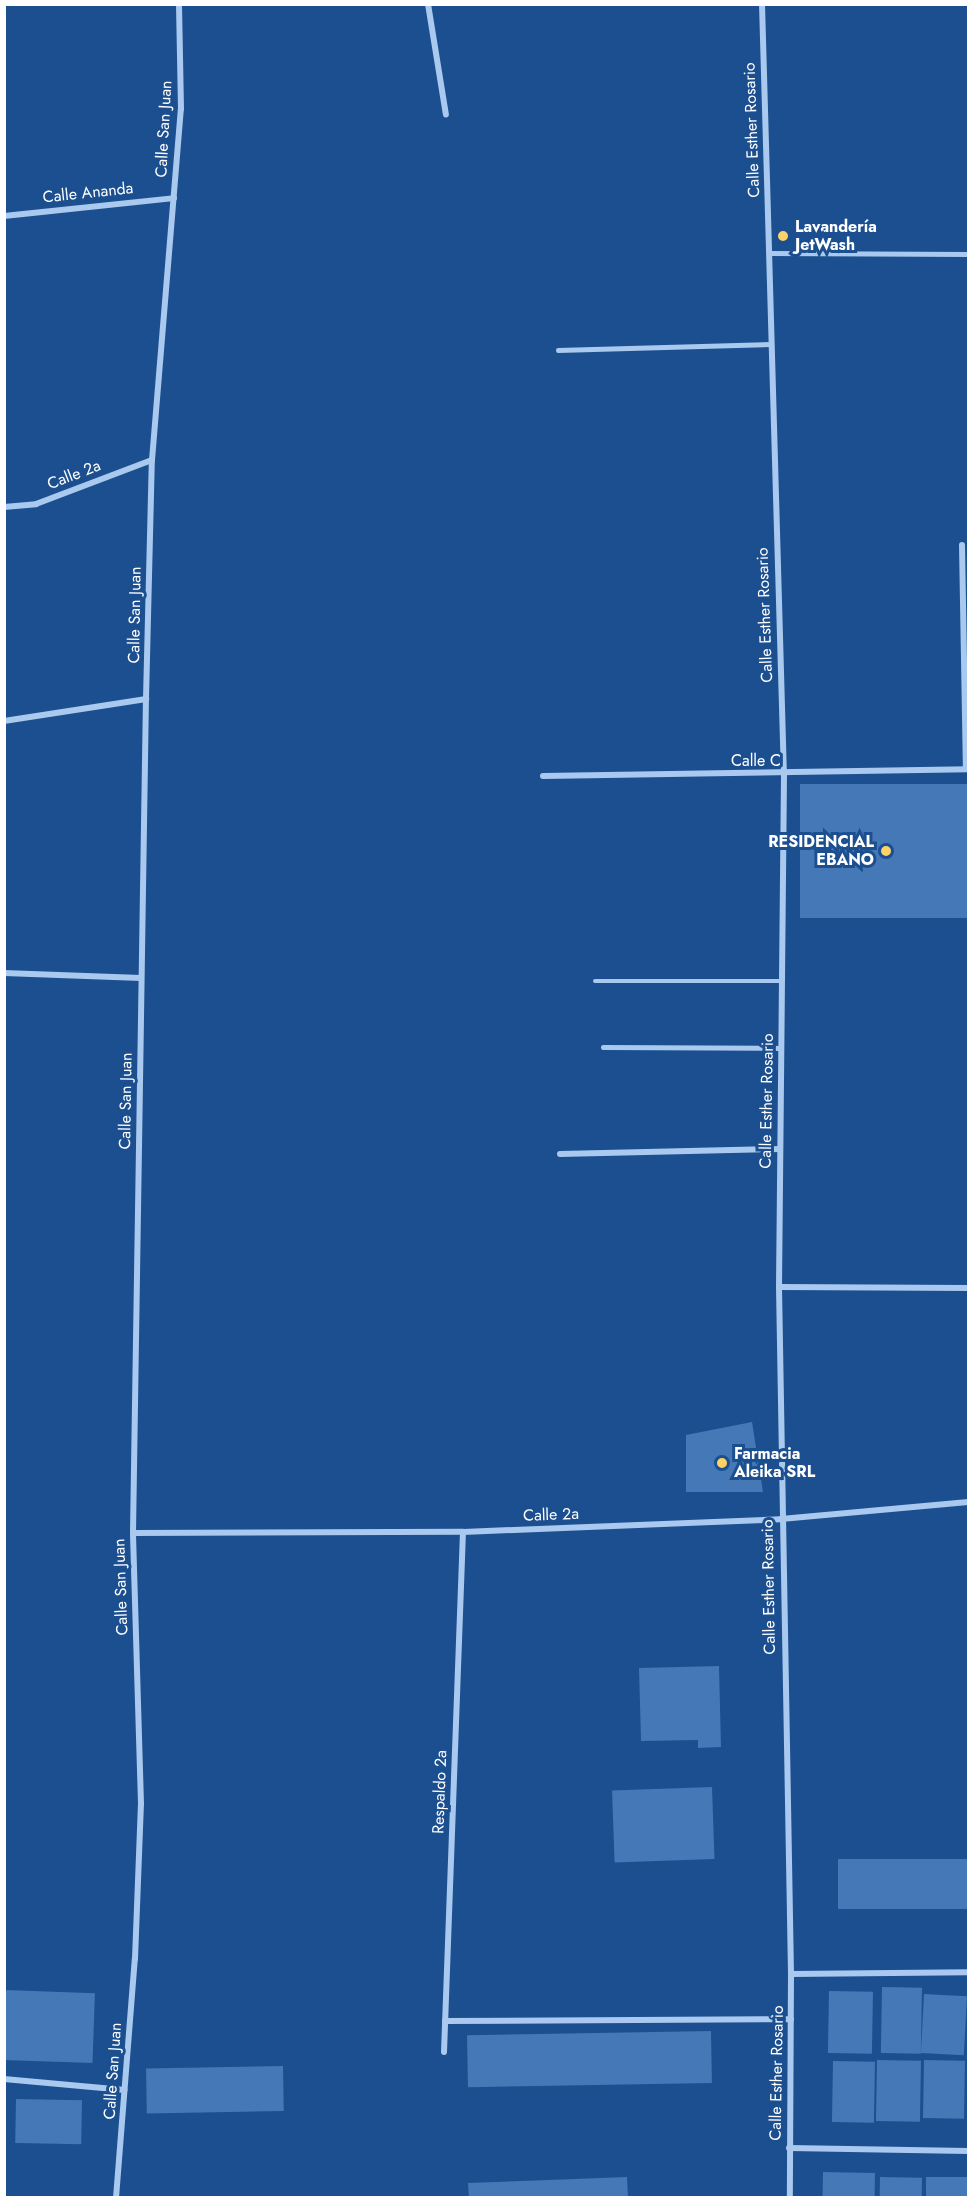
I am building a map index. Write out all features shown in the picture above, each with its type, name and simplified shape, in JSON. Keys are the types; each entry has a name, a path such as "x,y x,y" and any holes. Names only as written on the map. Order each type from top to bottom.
{"street":[{"name":"Calle San Juan","path":"116,2198 125,2090 141,1804 133,1533 141,978 152,460 181,109 179,4"},
{"path":"428,4 446,115"},
{"name":"Calle Esther Rosario","path":"762,4 784,774 779,1287 781,1519 791,1974 790,2198"},
{"name":"Calle Ananda","path":"4,216 174,198"},
{"name":"Calle 2a","path":"4,507 36,504 152,460"},
{"path":"962,544 967,769"},
{"path":"4,721 146,699"},
{"name":"Calle C","path":"543,776 784,774 967,769"},
{"path":"4,973 141,978"},
{"path":"560,1154 780,1149"},
{"path":"779,1287 969,1288"},
{"name":"Calle 2a","path":"133,1533 463,1532 781,1519 969,1502"},
{"name":"Respaldo 2a","path":"444,2052 463,1532"},
{"path":"791,1974 969,1972"},
{"path":"445,2021 791,2019"},
{"path":"4,2079 125,2090"},
{"path":"789,2148 969,2151"}],"lane":[{"path":"769,253 969,254"},
{"path":"558,350 771,344"},
{"path":"595,981 782,981"},
{"path":"603,1047 781,1048"}],"building":[{"name":"RESIDENCIAL EBANO","path":"800,784 968,784 968,918 800,918"},
{"name":"Farmacia Aleika SRL","path":"752,1422 763,1492 686,1492 686,1435"},
{"path":"719,1666 721,1747 698,1748 698,1740 641,1741 639,1668"},
{"path":"712,1787 715,1859 615,1862 612,1790"},
{"path":"838,1859 968,1859 968,1909 838,1909"},
{"path":"882,1987 922,1988 921,2054 881,2053"},
{"path":"5,1990 95,1993 93,2063 4,2060"},
{"path":"829,1991 873,1992 872,2054 828,2053"},
{"path":"924,1994 967,1996 964,2055 921,2053"},
{"path":"711,2031 712,2083 468,2087 467,2035"},
{"path":"877,2060 921,2061 920,2122 876,2121"},
{"path":"924,2060 965,2061 964,2119 923,2118"},
{"path":"833,2061 875,2062 874,2123 832,2122"},
{"path":"283,2066 284,2111 147,2113 146,2068"},
{"path":"16,2099 82,2100 81,2144 15,2143"},
{"path":"823,2172 875,2173 875,2198 823,2198"},
{"path":"627,2177 628,2198 469,2198 468,2183"},
{"path":"880,2177 922,2178 922,2198 880,2198"},
{"path":"926,2177 967,2177 967,2198 926,2198"}],"place":[{"name":"Lavandería JetWash","path":"783,236"},
{"name":"RESIDENCIAL EBANO","path":"886,851"},
{"name":"Farmacia Aleika SRL","path":"722,1463"}]}
